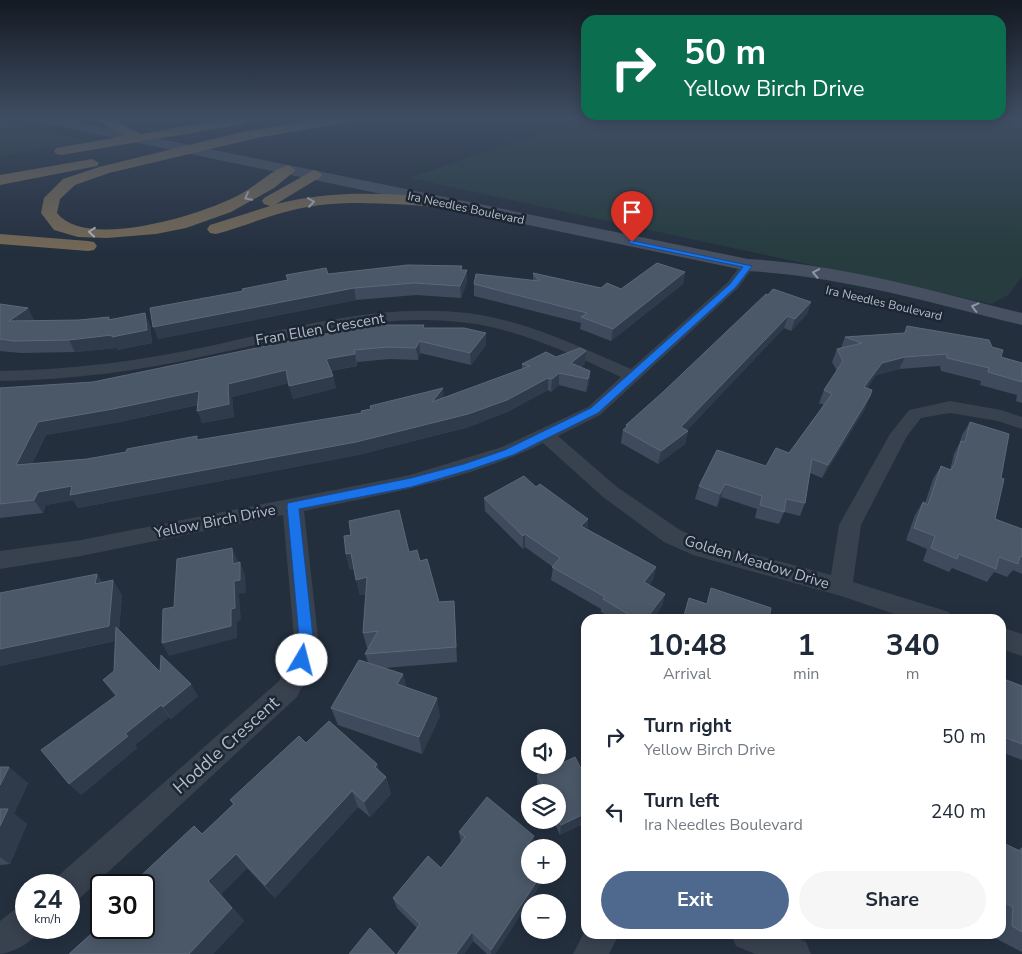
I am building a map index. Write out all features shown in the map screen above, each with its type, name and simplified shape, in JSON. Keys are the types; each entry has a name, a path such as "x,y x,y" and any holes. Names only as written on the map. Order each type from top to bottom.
{"highway":[{"path":"0,180 96,163"},
{"path":"136,163 104,170 69,182 52,198 49,213 60,227 98,233 132,233 169,228 200,220 235,204 266,188 288,170"},
{"path":"230,225 314,175"},
{"path":"0,239 113,248 152,245 230,225 297,204 332,199 387,198 438,202"}],"main road":[{"name":"Ira Needles Boulevard","path":"252,163 748,266 785,266 922,294 1022,319"},
{"name":"Ira Needles Boulevard","path":"748,266 773,278 1022,334"}],"street":[{"name":"Yellow Birch Drive","path":"0,560 81,548 411,482 509,452 594,411 733,285 748,266"},
{"name":"Fran Ellen Crescent","path":"0,376 75,374 122,368 333,323 365,318 416,315 459,318 511,327 633,376"},
{"path":"841,587 850,525 899,434 915,414 950,406 1001,416 1022,423"},
{"name":"Golden Meadow Drive","path":"546,435 610,492 672,536 708,551 841,587 925,614"},
{"name":"Hoddle Crescent","path":"80,877 288,689 302,660 306,637 292,506"},
{"path":"1006,640 1022,645"},
{"path":"0,938 15,930"},
{"path":"590,954 599,939"},
{"path":"760,939 794,954"}],"green space":[{"path":"455,163 1022,163 1022,277 1008,295 992,304 410,178"}],"building":[{"path":"657,263 685,272 613,329 581,317 587,313 474,284 476,274 539,281 533,273 601,288 607,283 621,289"},
{"path":"408,265 462,266 460,270 467,270 460,286 414,283 354,288 153,327 150,308 243,291 242,289 288,280 286,275 326,268 328,274"},
{"path":"773,289 811,302 795,319 788,316 681,427 688,431 661,451 623,430 628,426 626,425"},
{"path":"0,304 28,308 9,321 79,320 109,317 108,320 145,313 147,330 112,337 112,335 69,340 14,341 0,339"},
{"path":"380,325 424,325 423,328 464,328 486,333 470,353 419,341 416,348 388,347 354,350 355,354 326,359 333,376 289,386 286,370 228,384 229,404 197,411 199,391 38,422 16,465 87,459 126,452 127,449 197,436 197,440 362,413 361,411 371,409 370,406 443,388 432,402 530,366 522,364 546,352 556,357 580,348 586,351 571,363 590,371 588,379 559,373 552,379 548,378 507,400 468,414 356,442 70,495 72,486 38,492 34,500 0,504 0,388 93,382 314,336"},
{"path":"907,326 989,340 992,347 1003,350 1001,357 1022,363 1022,382 988,372 989,368 947,358 947,354 905,357 882,363 864,387 872,390 870,396 828,465 812,459 805,503 786,499 784,512 760,505 762,496 725,484 720,494 699,486 717,450 766,466 776,448 789,453 832,394 824,390 843,361 837,349 862,343 845,337 905,333"},
{"path":"970,422 1009,434 1001,478 1004,479 995,519 1022,529 1022,557 1020,556 1018,564 999,557 996,569 959,554 957,559 931,548 935,536 914,528 923,502 928,505 941,466 951,470 955,463 961,441 965,442"},
{"path":"524,476 536,487 540,484 588,519 581,526 656,567 644,582 665,594 650,614 628,614 603,599 605,597 552,567 560,558 525,534 523,536 484,498"},
{"path":"399,510 409,552 417,550 420,561 427,559 439,602 454,601 456,647 365,654 378,631 363,633 367,577 356,580 351,553 346,554 344,536 351,535 349,521"},
{"path":"232,548 233,564 240,562 240,580 234,581 235,608 231,609 231,626 162,643 163,609 174,607 177,559"},
{"path":"97,574 95,584 113,580 109,626 0,649 0,593"},
{"path":"711,588 771,608 770,614 684,614 689,598 707,604"},
{"path":"116,627 160,672 161,655 191,684 125,734 128,736 69,784 41,750 117,695 103,680 114,671"},
{"path":"359,660 403,674 397,684 437,698 419,737 331,708"},
{"path":"1006,680 1022,686 1022,744 1006,738"},
{"path":"329,721 377,764 375,767 386,777 364,802 352,791 265,885 236,854 208,881 232,908 189,954 69,954 90,935 90,939 155,939 155,874 143,874 194,826 202,834 234,804 230,800 299,736 306,743"},
{"path":"575,757 581,768 581,815 566,823 566,784 542,784 537,775 566,774 566,761"},
{"path":"0,767 9,767 0,785"},
{"path":"487,797 521,825 521,829 526,829 534,836 532,839 521,839 521,884 535,884 528,894 521,894 521,905 491,950 472,932 456,954 397,954 420,924 393,898 428,856 441,868 465,837 459,832"},
{"path":"0,809 8,809 0,826"},
{"path":"1006,844 1022,852 1022,932 1012,926 1013,907 1006,904"},
{"path":"370,928 395,954 349,954"}],"route":[{"path":"302,660 306,637 292,506 411,482 468,466 509,452 594,411 733,285 748,266 632,242"}]}
